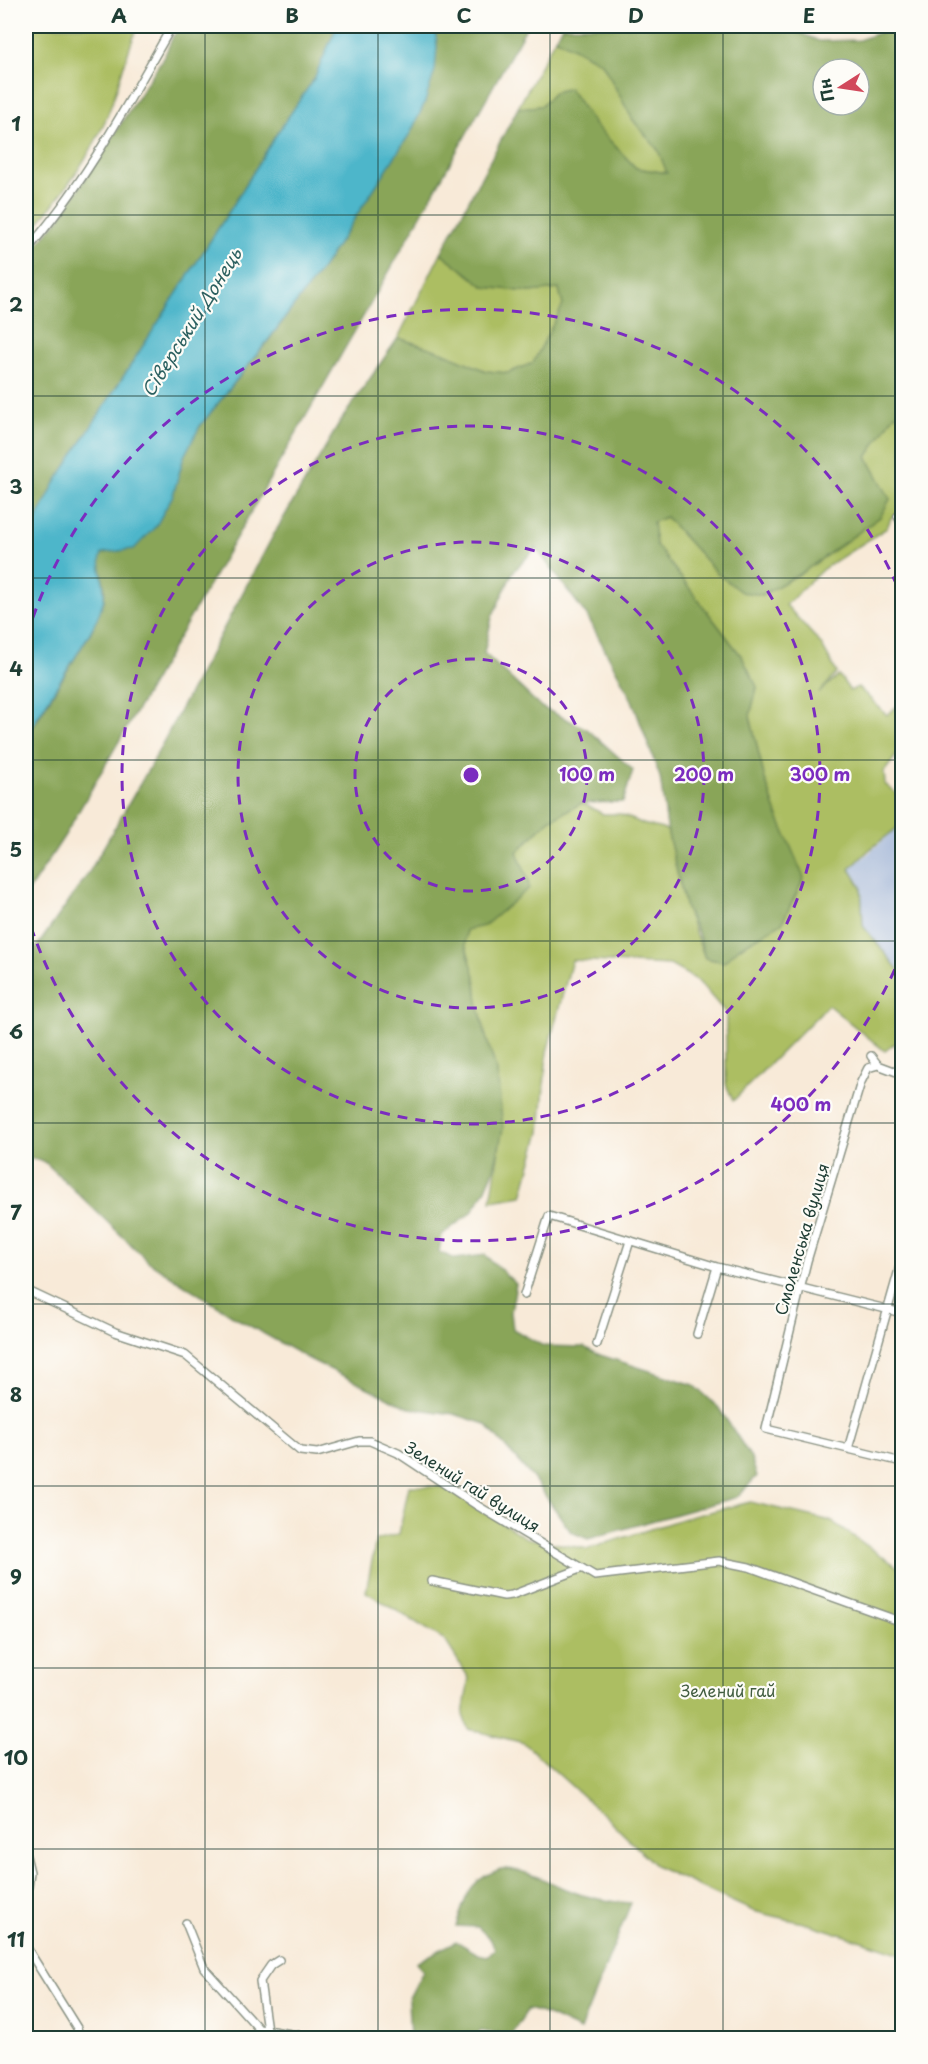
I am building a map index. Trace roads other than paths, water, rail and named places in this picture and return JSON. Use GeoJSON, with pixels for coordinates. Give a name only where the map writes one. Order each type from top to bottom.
{"type":"FeatureCollection","features":[{"type":"Feature","properties":{"kind":"street"},"geometry":{"type":"LineString","coordinates":[[26,251],[73,192],[172,26]]}},
{"type":"Feature","properties":{"kind":"street"},"geometry":{"type":"LineString","coordinates":[[898,516],[903,526]]}},
{"type":"Feature","properties":{"kind":"street"},"geometry":{"type":"LineString","coordinates":[[871,1056],[878,1065],[903,1074]]}},
{"type":"Feature","properties":{"kind":"street","name":"Смоленська вулиця"},"geometry":{"type":"LineString","coordinates":[[848,1449],[766,1429],[800,1287],[861,1082],[868,1068],[878,1065]]}},
{"type":"Feature","properties":{"kind":"street"},"geometry":{"type":"LineString","coordinates":[[524,1295],[549,1216],[717,1267],[903,1313]]}},
{"type":"Feature","properties":{"kind":"street"},"geometry":{"type":"LineString","coordinates":[[597,1344],[630,1241]]}},
{"type":"Feature","properties":{"kind":"street"},"geometry":{"type":"LineString","coordinates":[[903,1259],[848,1449],[903,1462]]}},
{"type":"Feature","properties":{"kind":"street"},"geometry":{"type":"LineString","coordinates":[[697,1334],[717,1267]]}},
{"type":"Feature","properties":{"kind":"street","name":"Зелений гай вулиця"},"geometry":{"type":"LineString","coordinates":[[26,1290],[115,1332],[185,1354],[300,1451],[317,1453],[358,1441],[370,1441],[398,1453],[478,1506],[595,1576],[719,1561],[748,1567],[903,1622]]}},
{"type":"Feature","properties":{"kind":"street"},"geometry":{"type":"LineString","coordinates":[[432,1581],[504,1596],[580,1569]]}},
{"type":"Feature","properties":{"kind":"street"},"geometry":{"type":"LineString","coordinates":[[26,1856],[30,1872],[26,1903]]}},
{"type":"Feature","properties":{"kind":"street"},"geometry":{"type":"LineString","coordinates":[[186,1923],[204,1968],[259,2030],[267,2034],[318,2038]]}},
{"type":"Feature","properties":{"kind":"street"},"geometry":{"type":"LineString","coordinates":[[26,1938],[27,1948],[77,2028],[80,2038]]}},
{"type":"Feature","properties":{"kind":"street"},"geometry":{"type":"LineString","coordinates":[[267,2034],[260,1981],[271,1965],[279,1960]]}},
{"type":"Feature","properties":{"kind":"water","name":"Сіверський Донець"},"geometry":{"type":"Polygon","coordinates":[[[337,26],[435,26],[437,47],[435,70],[425,102],[411,132],[323,267],[200,426],[184,456],[173,495],[156,526],[134,549],[103,553],[100,562],[104,596],[97,619],[26,738],[26,541],[55,483],[314,79],[337,26]]]}},
{"type":"Feature","properties":{"kind":"park label","name":"Зелений гай"},"geometry":{"type":"Point","coordinates":[728,1690]}}]}
